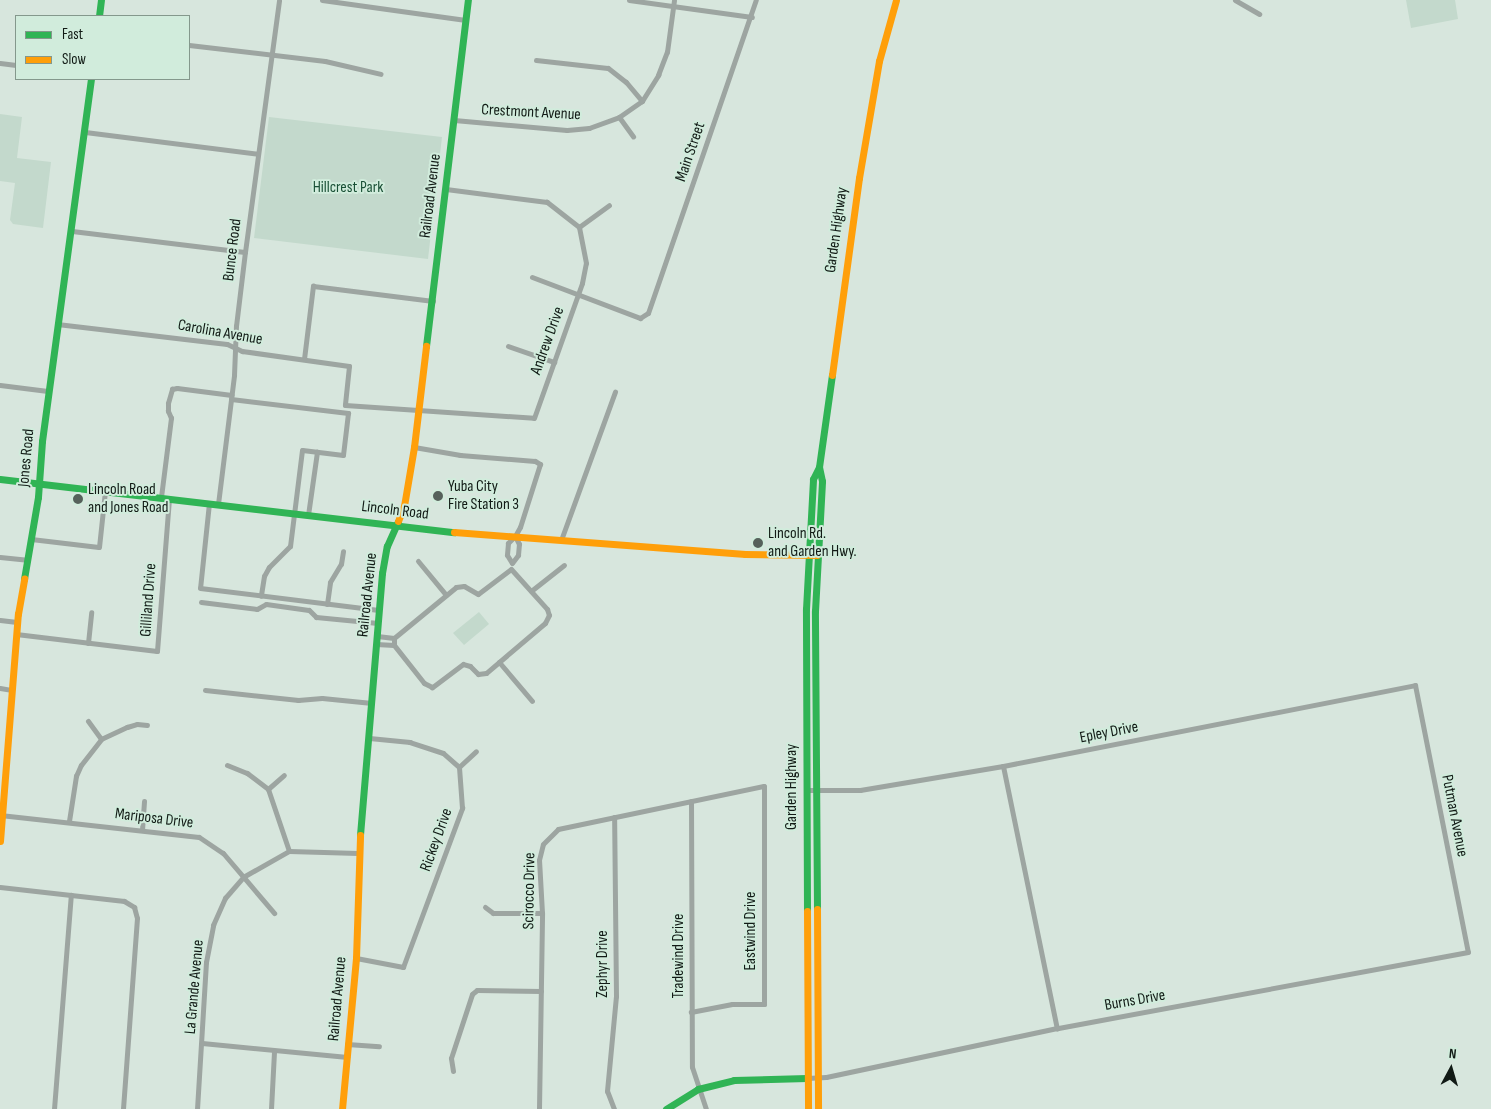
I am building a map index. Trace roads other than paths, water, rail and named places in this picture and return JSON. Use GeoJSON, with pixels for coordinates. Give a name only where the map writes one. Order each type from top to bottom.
{"type":"FeatureCollection","features":[{"type":"Feature","properties":{"kind":"main road"},"geometry":{"type":"LineString","coordinates":[[98,15],[100,0]]}},
{"type":"Feature","properties":{"kind":"main road","name":"Railroad Avenue"},"geometry":{"type":"LineString","coordinates":[[342,1109],[356,958],[358,853],[384,560],[404,506],[414,447],[468,0]]}},
{"type":"Feature","properties":{"kind":"main road","name":"Garden Highway"},"geometry":{"type":"LineString","coordinates":[[808,1109],[807,555],[813,479],[819,467],[856,195],[879,61],[896,0]]}},
{"type":"Feature","properties":{"kind":"main road","name":"Jones Road"},"geometry":{"type":"LineString","coordinates":[[0,841],[17,622],[31,539],[48,391],[72,231],[91,80]]}},
{"type":"Feature","properties":{"kind":"main road","name":"Garden Highway"},"geometry":{"type":"LineString","coordinates":[[818,1109],[817,555],[822,481],[819,467]]}},
{"type":"Feature","properties":{"kind":"main road","name":"Lincoln Road"},"geometry":{"type":"LineString","coordinates":[[0,479],[396,526],[745,554],[817,555]]}},
{"type":"Feature","properties":{"kind":"main road"},"geometry":{"type":"LineString","coordinates":[[666,1109],[698,1089],[734,1080],[808,1078]]}},
{"type":"Feature","properties":{"kind":"street","name":"Bunce Road"},"geometry":{"type":"LineString","coordinates":[[218,504],[231,397],[245,252],[279,0]]}},
{"type":"Feature","properties":{"kind":"street"},"geometry":{"type":"LineString","coordinates":[[322,0],[466,20]]}},
{"type":"Feature","properties":{"kind":"street"},"geometry":{"type":"LineString","coordinates":[[370,7],[371,0]]}},
{"type":"Feature","properties":{"kind":"street"},"geometry":{"type":"LineString","coordinates":[[629,0],[674,3],[752,17]]}},
{"type":"Feature","properties":{"kind":"street","name":"Main Street"},"geometry":{"type":"LineString","coordinates":[[578,296],[640,318],[648,313],[752,17],[756,0]]}},
{"type":"Feature","properties":{"kind":"street"},"geometry":{"type":"LineString","coordinates":[[1235,0],[1259,14]]}},
{"type":"Feature","properties":{"kind":"street","name":"Crestmont Avenue"},"geometry":{"type":"LineString","coordinates":[[454,120],[567,130],[589,128],[620,117],[642,101],[658,75],[667,52],[674,3]]}},
{"type":"Feature","properties":{"kind":"street"},"geometry":{"type":"LineString","coordinates":[[190,45],[325,60],[382,74]]}},
{"type":"Feature","properties":{"kind":"street"},"geometry":{"type":"LineString","coordinates":[[536,60],[608,68],[626,82],[642,101]]}},
{"type":"Feature","properties":{"kind":"street"},"geometry":{"type":"LineString","coordinates":[[0,63],[15,65]]}},
{"type":"Feature","properties":{"kind":"street"},"geometry":{"type":"LineString","coordinates":[[620,117],[633,136]]}},
{"type":"Feature","properties":{"kind":"street"},"geometry":{"type":"LineString","coordinates":[[85,132],[258,154]]}},
{"type":"Feature","properties":{"kind":"street"},"geometry":{"type":"LineString","coordinates":[[446,189],[547,202],[579,227],[609,205]]}},
{"type":"Feature","properties":{"kind":"street","name":"Andrew Drive"},"geometry":{"type":"LineString","coordinates":[[345,405],[534,418],[578,296],[586,263],[579,227]]}},
{"type":"Feature","properties":{"kind":"street"},"geometry":{"type":"LineString","coordinates":[[72,231],[245,252]]}},
{"type":"Feature","properties":{"kind":"street"},"geometry":{"type":"LineString","coordinates":[[532,277],[578,296]]}},
{"type":"Feature","properties":{"kind":"street"},"geometry":{"type":"LineString","coordinates":[[304,359],[313,286],[433,302]]}},
{"type":"Feature","properties":{"kind":"street","name":"Carolina Avenue"},"geometry":{"type":"LineString","coordinates":[[57,324],[227,344],[242,351],[349,366],[345,405]]}},
{"type":"Feature","properties":{"kind":"street"},"geometry":{"type":"LineString","coordinates":[[508,346],[554,362]]}},
{"type":"Feature","properties":{"kind":"street"},"geometry":{"type":"LineString","coordinates":[[0,385],[48,391]]}},
{"type":"Feature","properties":{"kind":"street"},"geometry":{"type":"LineString","coordinates":[[161,497],[171,418],[168,411],[172,389],[177,388],[348,413],[343,455],[302,450],[290,546],[269,567],[264,576],[261,596]]}},
{"type":"Feature","properties":{"kind":"street"},"geometry":{"type":"LineString","coordinates":[[561,540],[615,392]]}},
{"type":"Feature","properties":{"kind":"street"},"geometry":{"type":"LineString","coordinates":[[414,447],[460,455],[535,461],[540,464],[515,536],[508,543],[507,555],[512,563]]}},
{"type":"Feature","properties":{"kind":"street"},"geometry":{"type":"LineString","coordinates":[[308,515],[317,452]]}},
{"type":"Feature","properties":{"kind":"street"},"geometry":{"type":"LineString","coordinates":[[31,539],[99,547],[105,491]]}},
{"type":"Feature","properties":{"kind":"street","name":"Gilliland Drive"},"geometry":{"type":"LineString","coordinates":[[16,634],[158,651],[169,498]]}},
{"type":"Feature","properties":{"kind":"street"},"geometry":{"type":"LineString","coordinates":[[209,503],[200,588],[379,610]]}},
{"type":"Feature","properties":{"kind":"street"},"geometry":{"type":"LineString","coordinates":[[377,640],[394,638],[446,595],[460,586],[467,587],[478,594],[511,569],[512,563],[518,555],[519,544],[515,536]]}},
{"type":"Feature","properties":{"kind":"street"},"geometry":{"type":"LineString","coordinates":[[327,604],[330,582],[341,564],[343,552]]}},
{"type":"Feature","properties":{"kind":"street"},"geometry":{"type":"LineString","coordinates":[[0,557],[28,560]]}},
{"type":"Feature","properties":{"kind":"street"},"geometry":{"type":"LineString","coordinates":[[418,561],[446,595]]}},
{"type":"Feature","properties":{"kind":"street"},"geometry":{"type":"LineString","coordinates":[[531,591],[564,564]]}},
{"type":"Feature","properties":{"kind":"street"},"geometry":{"type":"LineString","coordinates":[[377,640],[394,645],[429,686],[436,686],[463,664],[482,674],[499,662],[548,619],[547,609],[511,569]]}},
{"type":"Feature","properties":{"kind":"street"},"geometry":{"type":"LineString","coordinates":[[202,602],[257,609],[266,604],[309,610],[316,617],[378,623]]}},
{"type":"Feature","properties":{"kind":"street"},"geometry":{"type":"LineString","coordinates":[[88,643],[91,612]]}},
{"type":"Feature","properties":{"kind":"street"},"geometry":{"type":"LineString","coordinates":[[0,620],[17,622]]}},
{"type":"Feature","properties":{"kind":"street"},"geometry":{"type":"LineString","coordinates":[[394,638],[394,645]]}},
{"type":"Feature","properties":{"kind":"street"},"geometry":{"type":"LineString","coordinates":[[499,662],[532,701]]}},
{"type":"Feature","properties":{"kind":"street","name":"Epley Drive"},"geometry":{"type":"LineString","coordinates":[[806,790],[860,790],[1003,766],[1415,685]]}},
{"type":"Feature","properties":{"kind":"street","name":"Putman Avenue"},"geometry":{"type":"LineString","coordinates":[[1415,685],[1468,952]]}},
{"type":"Feature","properties":{"kind":"street"},"geometry":{"type":"LineString","coordinates":[[0,688],[11,690]]}},
{"type":"Feature","properties":{"kind":"street"},"geometry":{"type":"LineString","coordinates":[[205,690],[298,700],[322,698],[372,703]]}},
{"type":"Feature","properties":{"kind":"street"},"geometry":{"type":"LineString","coordinates":[[88,721],[101,738]]}},
{"type":"Feature","properties":{"kind":"street"},"geometry":{"type":"LineString","coordinates":[[69,821],[76,776],[81,765],[101,738],[132,726],[147,725]]}},
{"type":"Feature","properties":{"kind":"street"},"geometry":{"type":"LineString","coordinates":[[369,738],[410,742],[443,753],[459,767],[476,751]]}},
{"type":"Feature","properties":{"kind":"street"},"geometry":{"type":"LineString","coordinates":[[227,765],[247,773],[268,789],[289,851],[358,853]]}},
{"type":"Feature","properties":{"kind":"street"},"geometry":{"type":"LineString","coordinates":[[1003,766],[1057,1028]]}},
{"type":"Feature","properties":{"kind":"street","name":"Rickey Drive"},"geometry":{"type":"LineString","coordinates":[[356,958],[403,966],[462,808],[459,767]]}},
{"type":"Feature","properties":{"kind":"street"},"geometry":{"type":"LineString","coordinates":[[268,789],[284,775]]}},
{"type":"Feature","properties":{"kind":"street","name":"Scirocco Drive"},"geometry":{"type":"LineString","coordinates":[[539,1109],[542,913],[539,860],[543,844],[558,829],[764,786]]}},
{"type":"Feature","properties":{"kind":"street","name":"Eastwind Drive"},"geometry":{"type":"LineString","coordinates":[[692,1012],[732,1004],[764,1004],[764,786]]}},
{"type":"Feature","properties":{"kind":"street"},"geometry":{"type":"LineString","coordinates":[[142,830],[144,801]]}},
{"type":"Feature","properties":{"kind":"street","name":"Tradewind Drive"},"geometry":{"type":"LineString","coordinates":[[691,801],[692,1067],[706,1109]]}},
{"type":"Feature","properties":{"kind":"street","name":"Mariposa Drive"},"geometry":{"type":"LineString","coordinates":[[1,815],[69,821],[199,838],[223,853],[274,913]]}},
{"type":"Feature","properties":{"kind":"street","name":"Zephyr Drive"},"geometry":{"type":"LineString","coordinates":[[614,817],[616,996],[607,1091],[614,1109]]}},
{"type":"Feature","properties":{"kind":"street","name":"La Grande Avenue"},"geometry":{"type":"LineString","coordinates":[[197,1109],[206,962],[213,925],[226,898],[244,877],[289,851]]}},
{"type":"Feature","properties":{"kind":"street"},"geometry":{"type":"LineString","coordinates":[[0,887],[124,901],[134,907],[137,918],[123,1109]]}},
{"type":"Feature","properties":{"kind":"street"},"geometry":{"type":"LineString","coordinates":[[54,1109],[71,895]]}},
{"type":"Feature","properties":{"kind":"street"},"geometry":{"type":"LineString","coordinates":[[485,907],[494,913],[542,913]]}},
{"type":"Feature","properties":{"kind":"street","name":"Burns Drive"},"geometry":{"type":"LineString","coordinates":[[808,1078],[818,1078],[1057,1028],[1468,952]]}},
{"type":"Feature","properties":{"kind":"street"},"geometry":{"type":"LineString","coordinates":[[453,1071],[451,1058],[472,994],[477,990],[541,991]]}},
{"type":"Feature","properties":{"kind":"street"},"geometry":{"type":"LineString","coordinates":[[202,1043],[347,1057]]}},
{"type":"Feature","properties":{"kind":"street"},"geometry":{"type":"LineString","coordinates":[[347,1044],[379,1046]]}},
{"type":"Feature","properties":{"kind":"street"},"geometry":{"type":"LineString","coordinates":[[271,1109],[274,1050]]}},
{"type":"Feature","properties":{"kind":"place","name":"Yuba City Fire Station 3"},"geometry":{"type":"Point","coordinates":[438,496]}},
{"type":"Feature","properties":{"kind":"place","name":"Lincoln Road and Jones Road"},"geometry":{"type":"Point","coordinates":[78,499]}},
{"type":"Feature","properties":{"kind":"place","name":"Lincoln Rd. and Garden Hwy."},"geometry":{"type":"Point","coordinates":[758,543]}},
{"type":"Feature","properties":{"kind":"park label","name":"Hillcrest Park"},"geometry":{"type":"Point","coordinates":[348,188]}}]}
